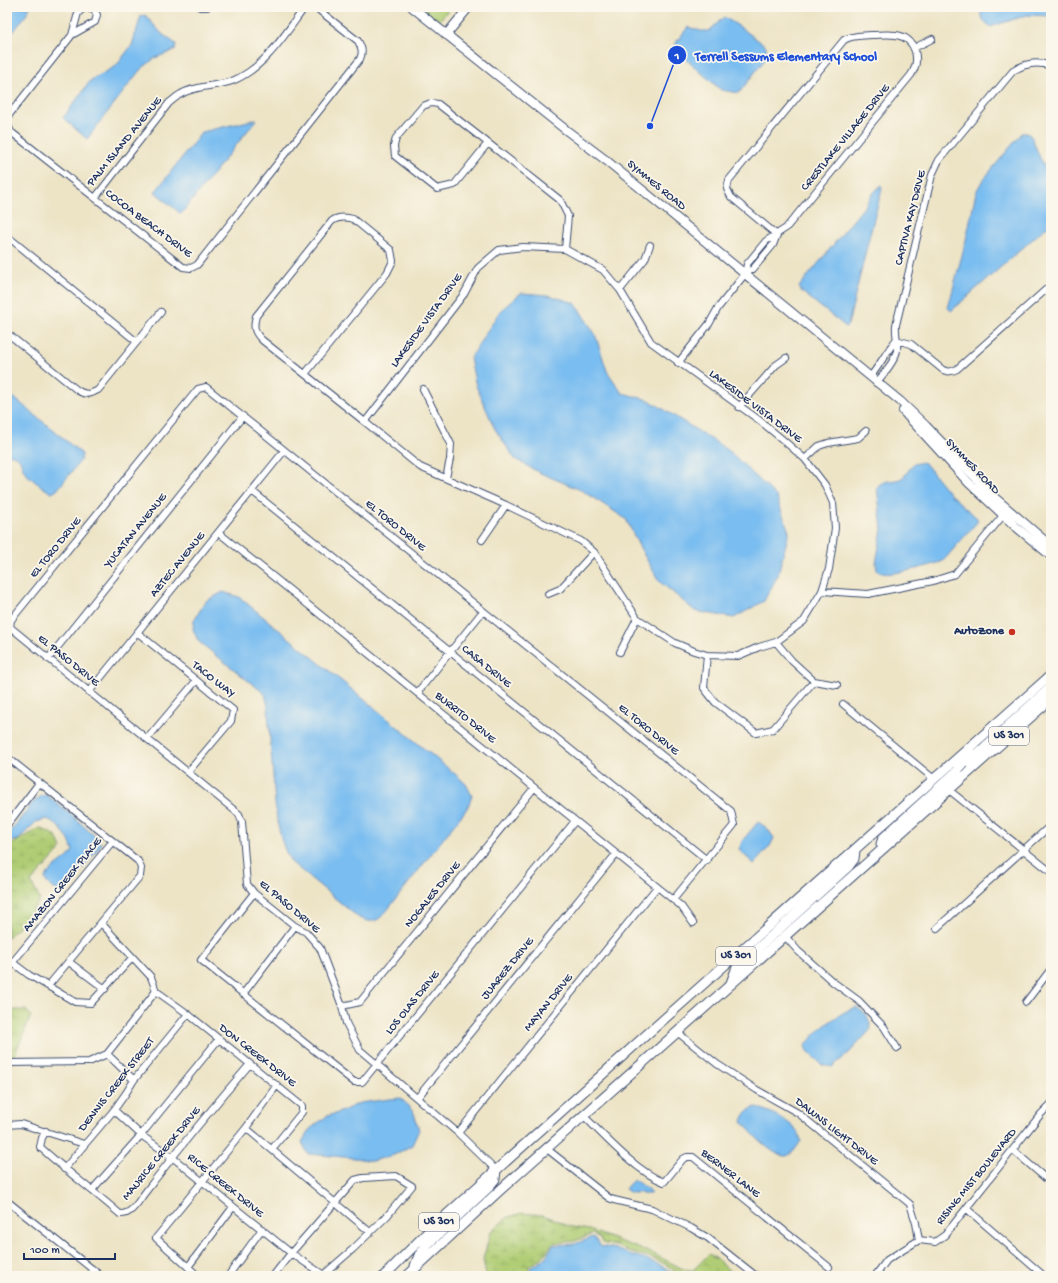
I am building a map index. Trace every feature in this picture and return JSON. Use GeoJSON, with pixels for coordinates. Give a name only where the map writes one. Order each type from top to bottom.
{"type":"FeatureCollection","features":[{"type":"Feature","properties":{"kind":"main road","name":"US 301"},"geometry":{"type":"LineString","coordinates":[[384,1276],[432,1228],[496,1170],[1051,675]]}},
{"type":"Feature","properties":{"kind":"main road"},"geometry":{"type":"LineString","coordinates":[[968,772],[979,752],[1051,687]]}},
{"type":"Feature","properties":{"kind":"main road","name":"US 301"},"geometry":{"type":"LineString","coordinates":[[407,1276],[467,1220],[730,984],[1051,699]]}},
{"type":"Feature","properties":{"kind":"main road"},"geometry":{"type":"LineString","coordinates":[[884,848],[881,844],[883,838],[958,770],[976,742]]}},
{"type":"Feature","properties":{"kind":"main road"},"geometry":{"type":"LineString","coordinates":[[730,984],[737,967],[848,867],[854,859],[855,850]]}},
{"type":"Feature","properties":{"kind":"main road"},"geometry":{"type":"LineString","coordinates":[[414,1269],[419,1255],[428,1244],[488,1188],[495,1179],[496,1170]]}},
{"type":"Feature","properties":{"kind":"street"},"geometry":{"type":"LineString","coordinates":[[200,7],[207,7]]}},
{"type":"Feature","properties":{"kind":"street","name":"PALM ISLAND AVENUE"},"geometry":{"type":"LineString","coordinates":[[95,198],[169,103],[181,94],[192,89],[224,83],[248,72],[270,53],[305,7]]}},
{"type":"Feature","properties":{"kind":"street","name":"COCOA BEACH DRIVE"},"geometry":{"type":"LineString","coordinates":[[72,35],[78,13],[84,8],[92,8],[97,15],[95,22],[72,35],[9,115],[7,121],[11,132],[183,267],[191,268],[197,265],[355,65],[362,53],[362,46],[358,41],[315,7]]}},
{"type":"Feature","properties":{"kind":"street","name":"SYMMES ROAD"},"geometry":{"type":"LineString","coordinates":[[412,7],[606,161],[876,383],[958,472],[1006,513],[1051,556]]}},
{"type":"Feature","properties":{"kind":"street"},"geometry":{"type":"LineString","coordinates":[[446,35],[469,7]]}},
{"type":"Feature","properties":{"kind":"street"},"geometry":{"type":"LineString","coordinates":[[777,235],[731,197],[727,189],[729,180],[844,40],[852,36],[895,34],[906,39],[914,48],[932,39]]}},
{"type":"Feature","properties":{"kind":"street","name":"CRESTLAKE VILLAGE DRIVE"},"geometry":{"type":"LineString","coordinates":[[678,363],[709,324],[718,308],[745,274],[747,264],[766,241],[786,228],[911,75],[915,69],[917,57],[914,48]]}},
{"type":"Feature","properties":{"kind":"street","name":"CAPTIVA KAY DRIVE"},"geometry":{"type":"LineString","coordinates":[[896,340],[896,325],[932,175],[939,160],[1007,76],[1020,66],[1034,63],[1051,66]]}},
{"type":"Feature","properties":{"kind":"street"},"geometry":{"type":"LineString","coordinates":[[488,143],[454,185],[437,190],[395,156],[394,146],[396,138],[423,106],[431,103],[438,104],[488,143],[560,200],[568,216],[565,248]]}},
{"type":"Feature","properties":{"kind":"street","name":"LAKESIDE VISTA DRIVE"},"geometry":{"type":"LineString","coordinates":[[305,374],[387,273],[393,261],[391,250],[353,220],[347,217],[341,217],[332,222],[256,316],[254,329],[262,340],[420,467],[506,504],[581,541],[594,552],[637,618],[675,643],[694,651],[707,655],[738,656],[776,642],[804,621],[822,591],[836,528],[833,503],[825,485],[805,459],[758,420],[651,342],[620,290],[603,270],[565,248],[524,247],[499,250],[478,268],[464,294],[365,422]]}},
{"type":"Feature","properties":{"kind":"street"},"geometry":{"type":"LineString","coordinates":[[7,236],[137,342]]}},
{"type":"Feature","properties":{"kind":"street"},"geometry":{"type":"LineString","coordinates":[[620,290],[645,259],[650,245]]}},
{"type":"Feature","properties":{"kind":"street"},"geometry":{"type":"LineString","coordinates":[[876,383],[879,366],[896,340],[911,344],[943,370],[948,372],[953,371],[1051,285]]}},
{"type":"Feature","properties":{"kind":"street"},"geometry":{"type":"LineString","coordinates":[[7,333],[77,390],[85,394],[91,394],[98,390],[161,312]]}},
{"type":"Feature","properties":{"kind":"street"},"geometry":{"type":"LineString","coordinates":[[739,407],[776,364],[786,358]]}},
{"type":"Feature","properties":{"kind":"street","name":"EL TORO DRIVE"},"geometry":{"type":"LineString","coordinates":[[9,628],[11,620],[198,388],[206,387],[731,811],[734,825],[674,900]]}},
{"type":"Feature","properties":{"kind":"street"},"geometry":{"type":"LineString","coordinates":[[423,389],[451,444],[446,478]]}},
{"type":"Feature","properties":{"kind":"street","name":"YUCATAN AVENUE"},"geometry":{"type":"LineString","coordinates":[[48,659],[243,416]]}},
{"type":"Feature","properties":{"kind":"street"},"geometry":{"type":"LineString","coordinates":[[805,459],[819,446],[858,438],[866,431]]}},
{"type":"Feature","properties":{"kind":"street","name":"AZTEC AVENUE"},"geometry":{"type":"LineString","coordinates":[[89,692],[284,451]]}},
{"type":"Feature","properties":{"kind":"street","name":"CASA DRIVE"},"geometry":{"type":"LineString","coordinates":[[252,491],[707,860]]}},
{"type":"Feature","properties":{"kind":"street"},"geometry":{"type":"LineString","coordinates":[[482,540],[506,504]]}},
{"type":"Feature","properties":{"kind":"street"},"geometry":{"type":"LineString","coordinates":[[822,591],[868,594],[933,581],[955,574],[1006,513]]}},
{"type":"Feature","properties":{"kind":"street","name":"SYMMES ROAD"},"geometry":{"type":"LineString","coordinates":[[1006,513],[1051,546]]}},
{"type":"Feature","properties":{"kind":"street","name":"BURRITO DRIVE"},"geometry":{"type":"LineString","coordinates":[[219,532],[674,900],[681,906],[693,923]]}},
{"type":"Feature","properties":{"kind":"street"},"geometry":{"type":"LineString","coordinates":[[548,594],[560,589],[594,552]]}},
{"type":"Feature","properties":{"kind":"street"},"geometry":{"type":"LineString","coordinates":[[417,693],[483,611]]}},
{"type":"Feature","properties":{"kind":"street"},"geometry":{"type":"LineString","coordinates":[[620,652],[637,618]]}},
{"type":"Feature","properties":{"kind":"street","name":"EL PASO DRIVE"},"geometry":{"type":"LineString","coordinates":[[9,628],[239,814],[242,822],[247,884],[254,893],[295,926],[306,932],[320,948],[342,1006],[346,1023],[360,1050],[458,1132],[496,1170]]}},
{"type":"Feature","properties":{"kind":"street","name":"TACO WAY"},"geometry":{"type":"LineString","coordinates":[[138,633],[233,710],[231,721],[188,772]]}},
{"type":"Feature","properties":{"kind":"street"},"geometry":{"type":"LineString","coordinates":[[776,642],[814,681],[837,685]]}},
{"type":"Feature","properties":{"kind":"street"},"geometry":{"type":"LineString","coordinates":[[707,655],[704,688],[715,702],[756,733],[773,729],[814,681]]}},
{"type":"Feature","properties":{"kind":"street"},"geometry":{"type":"LineString","coordinates":[[147,739],[196,681]]}},
{"type":"Feature","properties":{"kind":"street"},"geometry":{"type":"LineString","coordinates":[[843,704],[934,779]]}},
{"type":"Feature","properties":{"kind":"street","name":"AMAZON CREEK PLACE"},"geometry":{"type":"LineString","coordinates":[[7,969],[13,964],[112,842],[39,782],[8,760]]}},
{"type":"Feature","properties":{"kind":"street"},"geometry":{"type":"LineString","coordinates":[[7,825],[39,782]]}},
{"type":"Feature","properties":{"kind":"street","name":"NOGALES DRIVE"},"geometry":{"type":"LineString","coordinates":[[342,1006],[360,1002],[534,788]]}},
{"type":"Feature","properties":{"kind":"street"},"geometry":{"type":"LineString","coordinates":[[949,790],[1051,872]]}},
{"type":"Feature","properties":{"kind":"street","name":"LOS OLAS DRIVE"},"geometry":{"type":"LineString","coordinates":[[243,994],[354,1082],[362,1082],[575,821]]}},
{"type":"Feature","properties":{"kind":"street"},"geometry":{"type":"LineString","coordinates":[[937,928],[1051,825]]}},
{"type":"Feature","properties":{"kind":"street"},"geometry":{"type":"LineString","coordinates":[[48,986],[102,924],[140,876],[141,868],[138,861],[112,842]]}},
{"type":"Feature","properties":{"kind":"street","name":"JUAREZ DRIVE"},"geometry":{"type":"LineString","coordinates":[[418,1097],[616,854]]}},
{"type":"Feature","properties":{"kind":"street","name":"MAYAN DRIVE"},"geometry":{"type":"LineString","coordinates":[[458,1132],[657,887]]}},
{"type":"Feature","properties":{"kind":"street"},"geometry":{"type":"LineString","coordinates":[[254,893],[201,960],[243,994],[295,926]]}},
{"type":"Feature","properties":{"kind":"street"},"geometry":{"type":"LineString","coordinates":[[8,1063],[89,1062],[107,1054],[156,991],[151,977],[102,924]]}},
{"type":"Feature","properties":{"kind":"street"},"geometry":{"type":"LineString","coordinates":[[785,936],[798,951],[833,982],[859,1001],[884,1026],[896,1048]]}},
{"type":"Feature","properties":{"kind":"street"},"geometry":{"type":"LineString","coordinates":[[13,964],[28,975],[75,1002],[91,1003],[132,958]]}},
{"type":"Feature","properties":{"kind":"street"},"geometry":{"type":"LineString","coordinates":[[69,962],[105,989]]}},
{"type":"Feature","properties":{"kind":"street"},"geometry":{"type":"LineString","coordinates":[[1026,1002],[1051,969]]}},
{"type":"Feature","properties":{"kind":"street","name":"DON CREEK DRIVE"},"geometry":{"type":"LineString","coordinates":[[156,991],[188,1014],[218,1040],[302,1106],[302,1112],[272,1149]]}},
{"type":"Feature","properties":{"kind":"street","name":"DENNIS CREEK STREET"},"geometry":{"type":"LineString","coordinates":[[64,1168],[114,1110],[134,1080],[188,1014]]}},
{"type":"Feature","properties":{"kind":"street","name":"DAWNS LIGHT DRIVE"},"geometry":{"type":"LineString","coordinates":[[677,1032],[717,1064],[757,1090],[798,1113],[910,1204],[916,1223],[919,1240]]}},
{"type":"Feature","properties":{"kind":"street"},"geometry":{"type":"LineString","coordinates":[[92,1190],[141,1135],[218,1040]]}},
{"type":"Feature","properties":{"kind":"street"},"geometry":{"type":"LineString","coordinates":[[107,1054],[134,1080]]}},
{"type":"Feature","properties":{"kind":"street","name":"MAURICE CREEK DRIVE"},"geometry":{"type":"LineString","coordinates":[[46,1131],[42,1138],[40,1147],[120,1214],[125,1215],[129,1213],[172,1157],[250,1064]]}},
{"type":"Feature","properties":{"kind":"street"},"geometry":{"type":"LineString","coordinates":[[198,1276],[156,1238],[246,1128],[277,1085]]}},
{"type":"Feature","properties":{"kind":"street","name":"RISING MIST BOULEVARD"},"geometry":{"type":"LineString","coordinates":[[919,1240],[934,1242],[946,1235],[1051,1104]]}},
{"type":"Feature","properties":{"kind":"street","name":"RICE CREEK DRIVE"},"geometry":{"type":"LineString","coordinates":[[114,1110],[141,1135],[203,1181],[291,1253],[323,1275]]}},
{"type":"Feature","properties":{"kind":"street","name":"BERNER LANE"},"geometry":{"type":"LineString","coordinates":[[584,1116],[618,1150],[654,1178],[664,1182],[683,1159],[693,1157],[829,1267]]}},
{"type":"Feature","properties":{"kind":"street"},"geometry":{"type":"LineString","coordinates":[[7,1124],[22,1124],[84,1144]]}},
{"type":"Feature","properties":{"kind":"street"},"geometry":{"type":"LineString","coordinates":[[246,1128],[370,1232]]}},
{"type":"Feature","properties":{"kind":"street"},"geometry":{"type":"LineString","coordinates":[[547,1149],[609,1198],[652,1209],[691,1228],[708,1238],[756,1276]]}},
{"type":"Feature","properties":{"kind":"street"},"geometry":{"type":"LineString","coordinates":[[1013,1150],[1051,1183]]}},
{"type":"Feature","properties":{"kind":"street"},"geometry":{"type":"LineString","coordinates":[[273,1276],[291,1253],[355,1180],[363,1178],[396,1176],[412,1186],[386,1216],[353,1249],[323,1275]]}},
{"type":"Feature","properties":{"kind":"street"},"geometry":{"type":"LineString","coordinates":[[7,1201],[101,1276]]}},
{"type":"Feature","properties":{"kind":"street"},"geometry":{"type":"LineString","coordinates":[[188,1267],[233,1207]]}},
{"type":"Feature","properties":{"kind":"street"},"geometry":{"type":"LineString","coordinates":[[967,1209],[1044,1276]]}},
{"type":"Feature","properties":{"kind":"street"},"geometry":{"type":"LineString","coordinates":[[228,1276],[262,1229]]}},
{"type":"Feature","properties":{"kind":"street"},"geometry":{"type":"LineString","coordinates":[[875,1276],[887,1260],[919,1240]]}},
{"type":"Feature","properties":{"kind":"green space"},"geometry":{"type":"Polygon","coordinates":[[[417,7],[451,7],[437,23],[417,7]]]}},
{"type":"Feature","properties":{"kind":"green space"},"geometry":{"type":"Polygon","coordinates":[[[40,828],[55,835],[62,848],[31,882],[40,900],[27,919],[7,938],[7,847],[40,828]]]}},
{"type":"Feature","properties":{"kind":"green space"},"geometry":{"type":"Polygon","coordinates":[[[7,1010],[26,1010],[31,1016],[7,1073],[7,1010]]]}},
{"type":"Feature","properties":{"kind":"green space"},"geometry":{"type":"Polygon","coordinates":[[[523,1213],[543,1215],[568,1226],[589,1230],[654,1254],[683,1269],[693,1270],[709,1254],[718,1260],[735,1276],[680,1276],[665,1264],[647,1256],[602,1243],[600,1238],[593,1234],[575,1241],[553,1243],[542,1258],[529,1266],[527,1276],[486,1276],[483,1259],[491,1231],[508,1217],[523,1213]]]}},
{"type":"Feature","properties":{"kind":"water"},"geometry":{"type":"Polygon","coordinates":[[[7,7],[30,7],[26,15],[7,40],[7,7]]]}},
{"type":"Feature","properties":{"kind":"water"},"geometry":{"type":"Polygon","coordinates":[[[978,7],[1051,7],[1051,16],[1027,15],[990,27],[984,22],[978,7]]]}},
{"type":"Feature","properties":{"kind":"water"},"geometry":{"type":"Polygon","coordinates":[[[145,15],[162,34],[176,44],[175,50],[155,58],[140,70],[87,139],[63,118],[91,80],[116,66],[132,45],[141,16],[145,15]]]}},
{"type":"Feature","properties":{"kind":"water"},"geometry":{"type":"Polygon","coordinates":[[[724,17],[766,46],[766,58],[739,93],[721,90],[674,49],[677,41],[688,27],[701,31],[709,31],[724,17]]]}},
{"type":"Feature","properties":{"kind":"water"},"geometry":{"type":"Polygon","coordinates":[[[257,119],[181,214],[155,192],[202,132],[257,119]]]}},
{"type":"Feature","properties":{"kind":"water"},"geometry":{"type":"Polygon","coordinates":[[[1022,133],[1027,133],[1031,136],[1041,160],[1051,176],[1051,223],[951,311],[948,308],[966,240],[976,192],[982,181],[1022,133]]]}},
{"type":"Feature","properties":{"kind":"water"},"geometry":{"type":"Polygon","coordinates":[[[881,186],[882,189],[848,325],[846,327],[802,292],[799,287],[881,186]]]}},
{"type":"Feature","properties":{"kind":"water"},"geometry":{"type":"Polygon","coordinates":[[[521,293],[548,295],[575,303],[595,334],[607,371],[622,393],[649,400],[728,450],[776,496],[789,532],[778,575],[764,601],[734,618],[695,611],[659,581],[639,546],[626,519],[583,491],[538,472],[515,459],[495,429],[476,386],[470,358],[500,311],[521,293]]]}},
{"type":"Feature","properties":{"kind":"water"},"geometry":{"type":"Polygon","coordinates":[[[7,392],[82,454],[81,460],[57,490],[52,493],[27,475],[20,460],[16,456],[7,454],[7,392]]]}},
{"type":"Feature","properties":{"kind":"water"},"geometry":{"type":"Polygon","coordinates":[[[924,462],[951,495],[977,518],[978,521],[943,561],[904,572],[888,574],[882,573],[877,570],[876,563],[882,529],[877,487],[885,482],[902,478],[913,464],[924,462]]]}},
{"type":"Feature","properties":{"kind":"water"},"geometry":{"type":"Polygon","coordinates":[[[223,592],[239,597],[455,774],[466,784],[472,796],[468,807],[389,908],[376,920],[369,921],[359,918],[291,862],[286,852],[277,820],[268,706],[265,694],[198,641],[193,629],[194,620],[206,601],[223,592]]]}},
{"type":"Feature","properties":{"kind":"water"},"geometry":{"type":"Polygon","coordinates":[[[43,795],[48,796],[77,820],[100,841],[101,845],[67,888],[62,892],[51,887],[45,878],[51,870],[67,858],[73,851],[69,841],[56,824],[47,819],[36,822],[18,840],[14,841],[9,839],[10,832],[34,801],[43,795]]]}},
{"type":"Feature","properties":{"kind":"water"},"geometry":{"type":"Polygon","coordinates":[[[758,822],[767,828],[774,838],[770,846],[754,864],[739,850],[742,841],[758,822]]]}},
{"type":"Feature","properties":{"kind":"water"},"geometry":{"type":"Polygon","coordinates":[[[856,1007],[867,1016],[871,1029],[850,1052],[832,1067],[822,1065],[805,1046],[815,1034],[828,1023],[856,1007]]]}},
{"type":"Feature","properties":{"kind":"water"},"geometry":{"type":"Polygon","coordinates":[[[401,1098],[414,1113],[419,1130],[412,1145],[394,1155],[372,1161],[308,1154],[302,1142],[310,1129],[327,1116],[338,1113],[360,1103],[401,1098]]]}},
{"type":"Feature","properties":{"kind":"water"},"geometry":{"type":"Polygon","coordinates":[[[757,1107],[784,1120],[799,1133],[801,1141],[791,1154],[786,1156],[781,1155],[768,1148],[742,1121],[747,1112],[757,1107]]]}},
{"type":"Feature","properties":{"kind":"water"},"geometry":{"type":"Polygon","coordinates":[[[634,1180],[649,1190],[651,1194],[642,1194],[639,1192],[632,1193],[625,1189],[634,1180]]]}},
{"type":"Feature","properties":{"kind":"water"},"geometry":{"type":"Polygon","coordinates":[[[593,1237],[598,1241],[600,1246],[646,1259],[664,1267],[676,1276],[530,1276],[531,1267],[544,1260],[553,1245],[575,1244],[593,1237]]]}},
{"type":"Feature","properties":{"kind":"place","name":"Terrell Sessums Elementary School"},"geometry":{"type":"Point","coordinates":[650,126]}},
{"type":"Feature","properties":{"kind":"place","name":"AutoZone"},"geometry":{"type":"Point","coordinates":[1012,632]}}]}
